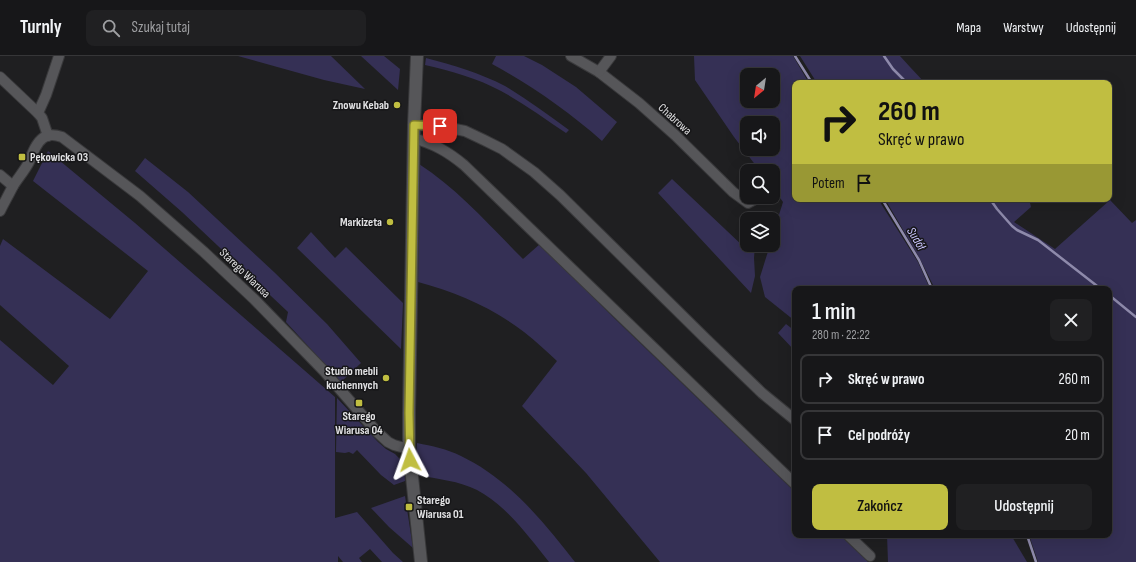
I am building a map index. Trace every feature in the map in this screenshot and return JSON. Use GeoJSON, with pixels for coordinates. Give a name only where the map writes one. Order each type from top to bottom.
{"type":"FeatureCollection","features":[{"type":"Feature","properties":{"kind":"street"},"geometry":{"type":"LineString","coordinates":[[38,113],[46,95],[59,56]]}},
{"type":"Feature","properties":{"kind":"street"},"geometry":{"type":"LineString","coordinates":[[417,56],[414,125],[409,448],[421,562]]}},
{"type":"Feature","properties":{"kind":"street","name":"Chabrowa"},"geometry":{"type":"LineString","coordinates":[[571,56],[599,72],[639,103],[740,197]]}},
{"type":"Feature","properties":{"kind":"street"},"geometry":{"type":"LineString","coordinates":[[599,72],[611,56]]}},
{"type":"Feature","properties":{"kind":"street"},"geometry":{"type":"LineString","coordinates":[[0,78],[38,113],[42,118],[48,136],[43,138],[31,156],[29,162],[13,186],[0,211]]}},
{"type":"Feature","properties":{"kind":"street"},"geometry":{"type":"LineString","coordinates":[[414,125],[440,126],[465,131],[502,149],[534,172],[560,195],[757,388],[792,417]]}},
{"type":"Feature","properties":{"kind":"street","name":"Starego Wiarusa"},"geometry":{"type":"LineString","coordinates":[[48,136],[56,135],[62,137],[140,196],[204,252],[254,299],[324,371],[388,442],[401,447],[409,448]]}},
{"type":"Feature","properties":{"kind":"street"},"geometry":{"type":"LineString","coordinates":[[414,138],[438,146],[464,165],[792,481]]}},
{"type":"Feature","properties":{"kind":"street"},"geometry":{"type":"LineString","coordinates":[[0,175],[13,186]]}},
{"type":"Feature","properties":{"kind":"street"},"geometry":{"type":"LineString","coordinates":[[851,538],[870,556]]}},
{"type":"Feature","properties":{"kind":"shaded area"},"geometry":{"type":"Polygon","coordinates":[[[238,56],[331,56],[365,89],[324,80],[238,56]]]}},
{"type":"Feature","properties":{"kind":"shaded area"},"geometry":{"type":"Polygon","coordinates":[[[361,56],[384,56],[400,69],[398,90],[361,56]]]}},
{"type":"Feature","properties":{"kind":"shaded area"},"geometry":{"type":"Polygon","coordinates":[[[496,56],[524,56],[542,65],[576,87],[617,122],[602,141],[576,119],[549,100],[492,64],[496,56]]]}},
{"type":"Feature","properties":{"kind":"shaded area"},"geometry":{"type":"Polygon","coordinates":[[[694,56],[793,56],[807,80],[792,80],[792,202],[880,202],[918,262],[929,286],[792,286],[792,319],[765,297],[760,277],[768,252],[780,252],[780,212],[783,202],[780,198],[780,164],[755,164],[749,156],[780,156],[780,116],[740,116],[740,145],[695,80],[694,56]]]}},
{"type":"Feature","properties":{"kind":"shaded area"},"geometry":{"type":"Polygon","coordinates":[[[800,56],[900,56],[922,80],[815,80],[800,56]]]}},
{"type":"Feature","properties":{"kind":"shaded area"},"geometry":{"type":"Polygon","coordinates":[[[426,58],[486,77],[505,86],[569,130],[566,133],[492,86],[464,75],[425,65],[426,58]]]}},
{"type":"Feature","properties":{"kind":"shaded area"},"geometry":{"type":"Polygon","coordinates":[[[48,151],[135,223],[335,397],[335,518],[357,512],[393,553],[403,562],[382,562],[370,549],[359,558],[362,562],[343,562],[338,556],[338,562],[0,562],[0,340],[53,385],[69,366],[0,305],[0,246],[3,239],[110,319],[148,271],[33,181],[48,151]]]}},
{"type":"Feature","properties":{"kind":"shaded area"},"geometry":{"type":"Polygon","coordinates":[[[145,158],[188,192],[274,272],[327,324],[361,363],[341,382],[286,322],[288,312],[182,212],[135,171],[145,158]]]}},
{"type":"Feature","properties":{"kind":"shaded area"},"geometry":{"type":"Polygon","coordinates":[[[419,164],[434,174],[461,197],[523,259],[540,244],[612,316],[792,489],[792,538],[843,538],[868,562],[660,562],[586,473],[522,406],[557,361],[528,335],[500,315],[460,296],[418,282],[419,164]]]}},
{"type":"Feature","properties":{"kind":"shaded area"},"geometry":{"type":"Polygon","coordinates":[[[672,179],[740,243],[740,252],[754,252],[755,276],[751,293],[658,193],[672,179]]]}},
{"type":"Feature","properties":{"kind":"shaded area"},"geometry":{"type":"Polygon","coordinates":[[[887,202],[1030,202],[1031,207],[1014,222],[1055,249],[1108,202],[1112,202],[1132,223],[1136,220],[1136,562],[1038,562],[1030,538],[1112,538],[1112,286],[934,286],[920,259],[887,202]]]}},
{"type":"Feature","properties":{"kind":"shaded area"},"geometry":{"type":"Polygon","coordinates":[[[311,232],[335,258],[346,247],[403,303],[401,349],[297,248],[311,232]]]}},
{"type":"Feature","properties":{"kind":"shaded area"},"geometry":{"type":"Polygon","coordinates":[[[786,324],[792,329],[792,348],[778,333],[786,324]]]}},
{"type":"Feature","properties":{"kind":"shaded area"},"geometry":{"type":"Polygon","coordinates":[[[337,398],[378,442],[395,454],[404,463],[405,481],[394,485],[381,475],[357,450],[353,454],[349,452],[336,452],[337,398]]]}},
{"type":"Feature","properties":{"kind":"shaded area"},"geometry":{"type":"Polygon","coordinates":[[[417,443],[439,448],[461,456],[495,476],[538,517],[575,562],[549,562],[516,522],[488,496],[456,482],[417,475],[417,443]]]}},
{"type":"Feature","properties":{"kind":"shaded area"},"geometry":{"type":"Polygon","coordinates":[[[405,496],[413,548],[389,527],[371,508],[405,496]]]}},
{"type":"Feature","properties":{"kind":"shaded area"},"geometry":{"type":"Polygon","coordinates":[[[887,538],[1013,538],[1027,562],[888,562],[887,538]]]}},
{"type":"Feature","properties":{"kind":"waterway","name":"Sudół"},"geometry":{"type":"LineString","coordinates":[[795,56],[810,80]]}},
{"type":"Feature","properties":{"kind":"waterway"},"geometry":{"type":"LineString","coordinates":[[884,56],[893,69],[904,80]]}},
{"type":"Feature","properties":{"kind":"waterway","name":"Sudół"},"geometry":{"type":"LineString","coordinates":[[884,202],[919,260],[931,286]]}},
{"type":"Feature","properties":{"kind":"waterway"},"geometry":{"type":"LineString","coordinates":[[992,202],[1017,230],[1038,240],[1097,286]]}},
{"type":"Feature","properties":{"kind":"waterway"},"geometry":{"type":"LineString","coordinates":[[1112,297],[1136,317]]}},
{"type":"Feature","properties":{"kind":"waterway","name":"Sudół"},"geometry":{"type":"LineString","coordinates":[[1028,538],[1036,562]]}},
{"type":"Feature","properties":{"kind":"place","name":"Znowu Kebab"},"geometry":{"type":"Point","coordinates":[397,105]}},
{"type":"Feature","properties":{"kind":"place","name":"Pękowicka 03"},"geometry":{"type":"Point","coordinates":[22,157]}},
{"type":"Feature","properties":{"kind":"place","name":"Markizeta"},"geometry":{"type":"Point","coordinates":[390,222]}},
{"type":"Feature","properties":{"kind":"place","name":"Studio mebli kuchennych"},"geometry":{"type":"Point","coordinates":[386,378]}},
{"type":"Feature","properties":{"kind":"place","name":"Starego Wiarusa 04"},"geometry":{"type":"Point","coordinates":[359,403]}},
{"type":"Feature","properties":{"kind":"place","name":"Starego Wiarusa 01"},"geometry":{"type":"Point","coordinates":[409,507]}},
{"type":"Feature","properties":{"kind":"route"},"geometry":{"type":"LineString","coordinates":[[410,460],[409,413],[414,125],[440,126]]}}]}
